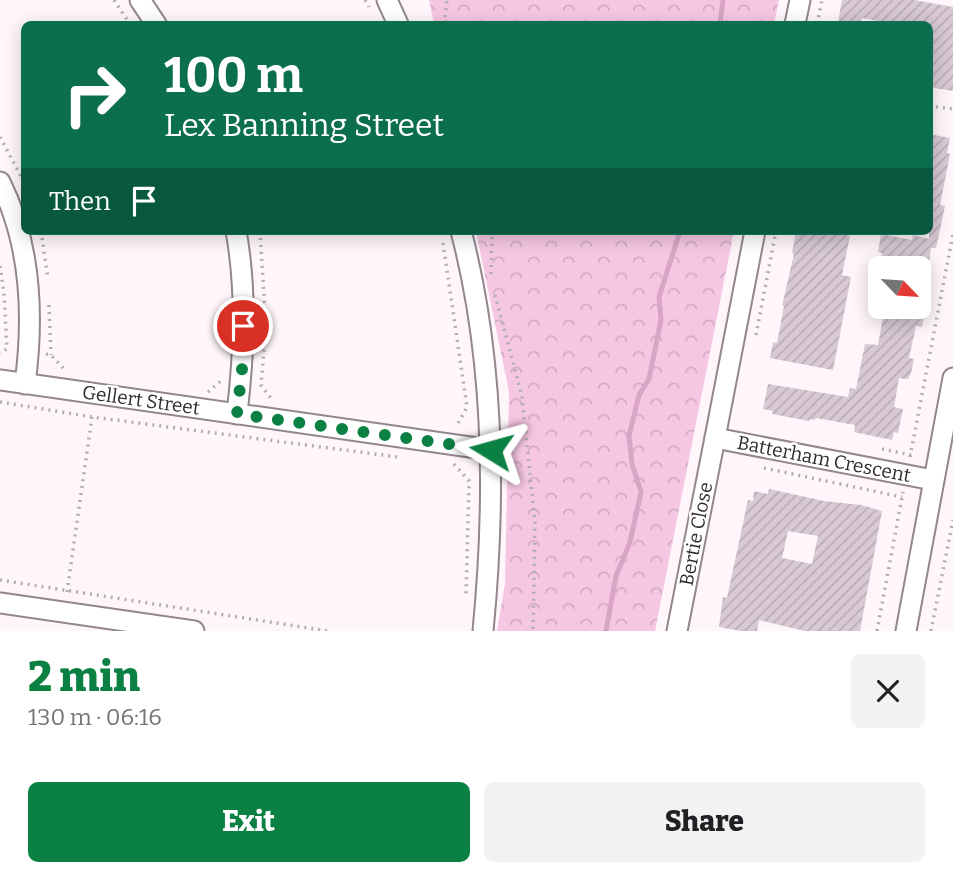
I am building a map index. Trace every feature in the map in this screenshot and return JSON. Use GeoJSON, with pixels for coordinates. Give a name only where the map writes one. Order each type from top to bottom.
{"type":"FeatureCollection","features":[{"type":"Feature","properties":{"kind":"street"},"geometry":{"type":"LineString","coordinates":[[140,0],[154,21]]}},
{"type":"Feature","properties":{"kind":"street"},"geometry":{"type":"LineString","coordinates":[[387,0],[397,21]]}},
{"type":"Feature","properties":{"kind":"street"},"geometry":{"type":"LineString","coordinates":[[796,21],[800,0]]}},
{"type":"Feature","properties":{"kind":"street"},"geometry":{"type":"LineString","coordinates":[[0,182],[14,218],[26,268],[31,318],[25,384]]}},
{"type":"Feature","properties":{"kind":"street"},"geometry":{"type":"LineString","coordinates":[[236,235],[244,305],[242,369],[237,414]]}},
{"type":"Feature","properties":{"kind":"street"},"geometry":{"type":"LineString","coordinates":[[462,235],[485,365],[491,450],[489,570],[482,631]]}},
{"type":"Feature","properties":{"kind":"street","name":"Batterham Crescent"},"geometry":{"type":"LineString","coordinates":[[754,235],[715,438],[933,480]]}},
{"type":"Feature","properties":{"kind":"street"},"geometry":{"type":"LineString","coordinates":[[906,631],[953,378]]}},
{"type":"Feature","properties":{"kind":"street","name":"Gellert Street"},"geometry":{"type":"LineString","coordinates":[[0,380],[491,450]]}},
{"type":"Feature","properties":{"kind":"street","name":"Bertie Close"},"geometry":{"type":"LineString","coordinates":[[677,631],[715,438]]}},
{"type":"Feature","properties":{"kind":"street"},"geometry":{"type":"LineString","coordinates":[[0,603],[194,631]]}},
{"type":"Feature","properties":{"kind":"path"},"geometry":{"type":"LineString","coordinates":[[114,0],[128,21]]}},
{"type":"Feature","properties":{"kind":"path"},"geometry":{"type":"LineString","coordinates":[[444,21],[447,0]]}},
{"type":"Feature","properties":{"kind":"path"},"geometry":{"type":"LineString","coordinates":[[818,21],[822,0]]}},
{"type":"Feature","properties":{"kind":"path"},"geometry":{"type":"LineString","coordinates":[[933,106],[953,109]]}},
{"type":"Feature","properties":{"kind":"path"},"geometry":{"type":"LineString","coordinates":[[0,137],[21,176]]}},
{"type":"Feature","properties":{"kind":"path"},"geometry":{"type":"LineString","coordinates":[[877,631],[953,234]]}},
{"type":"Feature","properties":{"kind":"path"},"geometry":{"type":"LineString","coordinates":[[260,235],[266,327],[261,385],[273,401],[286,403]]}},
{"type":"Feature","properties":{"kind":"path"},"geometry":{"type":"LineString","coordinates":[[442,235],[467,407],[456,425]]}},
{"type":"Feature","properties":{"kind":"path"},"geometry":{"type":"LineString","coordinates":[[491,279],[492,235]]}},
{"type":"Feature","properties":{"kind":"path"},"geometry":{"type":"LineString","coordinates":[[0,267],[7,349],[0,353]]}},
{"type":"Feature","properties":{"kind":"path"},"geometry":{"type":"LineString","coordinates":[[494,292],[522,396],[535,523],[533,631]]}},
{"type":"Feature","properties":{"kind":"path"},"geometry":{"type":"LineString","coordinates":[[51,355],[66,371],[77,373]]}},
{"type":"Feature","properties":{"kind":"path"},"geometry":{"type":"LineString","coordinates":[[205,395],[225,377]]}},
{"type":"Feature","properties":{"kind":"path"},"geometry":{"type":"LineString","coordinates":[[0,402],[92,417],[401,458]]}},
{"type":"Feature","properties":{"kind":"path"},"geometry":{"type":"LineString","coordinates":[[64,612],[92,417]]}},
{"type":"Feature","properties":{"kind":"path"},"geometry":{"type":"LineString","coordinates":[[442,463],[456,465],[469,481],[465,604]]}},
{"type":"Feature","properties":{"kind":"path"},"geometry":{"type":"LineString","coordinates":[[757,467],[902,497]]}},
{"type":"Feature","properties":{"kind":"path"},"geometry":{"type":"LineString","coordinates":[[931,631],[953,520]]}},
{"type":"Feature","properties":{"kind":"path"},"geometry":{"type":"LineString","coordinates":[[0,580],[328,631]]}},
{"type":"Feature","properties":{"kind":"green space"},"geometry":{"type":"Polygon","coordinates":[[[429,0],[779,0],[775,21],[433,21],[429,0]]]}},
{"type":"Feature","properties":{"kind":"green space"},"geometry":{"type":"Polygon","coordinates":[[[477,235],[733,235],[655,631],[497,631],[505,584],[509,392],[477,235]]]}},
{"type":"Feature","properties":{"kind":"building"},"geometry":{"type":"Polygon","coordinates":[[[842,0],[914,0],[953,7],[953,91],[933,88],[933,21],[878,21],[862,18],[861,21],[838,21],[842,0]]]}},
{"type":"Feature","properties":{"kind":"building"},"geometry":{"type":"Polygon","coordinates":[[[933,135],[950,138],[947,153],[950,154],[940,205],[945,206],[936,248],[931,248],[930,256],[882,256],[882,253],[878,252],[881,235],[912,240],[913,235],[929,239],[929,235],[933,235],[933,135]]]}},
{"type":"Feature","properties":{"kind":"building"},"geometry":{"type":"Polygon","coordinates":[[[795,235],[850,236],[842,275],[851,277],[833,370],[770,358],[773,342],[777,343],[794,254],[795,235]]]}},
{"type":"Feature","properties":{"kind":"building"},"geometry":{"type":"Polygon","coordinates":[[[883,319],[924,319],[922,327],[916,326],[909,358],[914,359],[911,373],[908,379],[899,378],[894,407],[903,409],[898,433],[894,432],[892,440],[854,432],[855,425],[816,418],[809,421],[772,414],[773,411],[763,409],[768,384],[848,397],[850,388],[856,389],[865,344],[878,345],[883,319]]]}},
{"type":"Feature","properties":{"kind":"building"},"geometry":{"type":"Polygon","coordinates":[[[769,489],[882,511],[860,631],[805,631],[759,620],[757,631],[719,627],[723,597],[727,598],[748,500],[753,501],[754,491],[768,494],[769,489]],[[788,531],[782,558],[812,564],[818,536],[788,531]]]}},
{"type":"Feature","properties":{"kind":"waterway"},"geometry":{"type":"LineString","coordinates":[[720,21],[723,0]]}},
{"type":"Feature","properties":{"kind":"waterway"},"geometry":{"type":"LineString","coordinates":[[606,631],[616,576],[630,542],[641,492],[632,464],[629,436],[639,395],[649,379],[661,320],[659,297],[679,235]]}},
{"type":"Feature","properties":{"kind":"route"},"geometry":{"type":"LineString","coordinates":[[243,326],[237,414],[491,450]]}}]}
